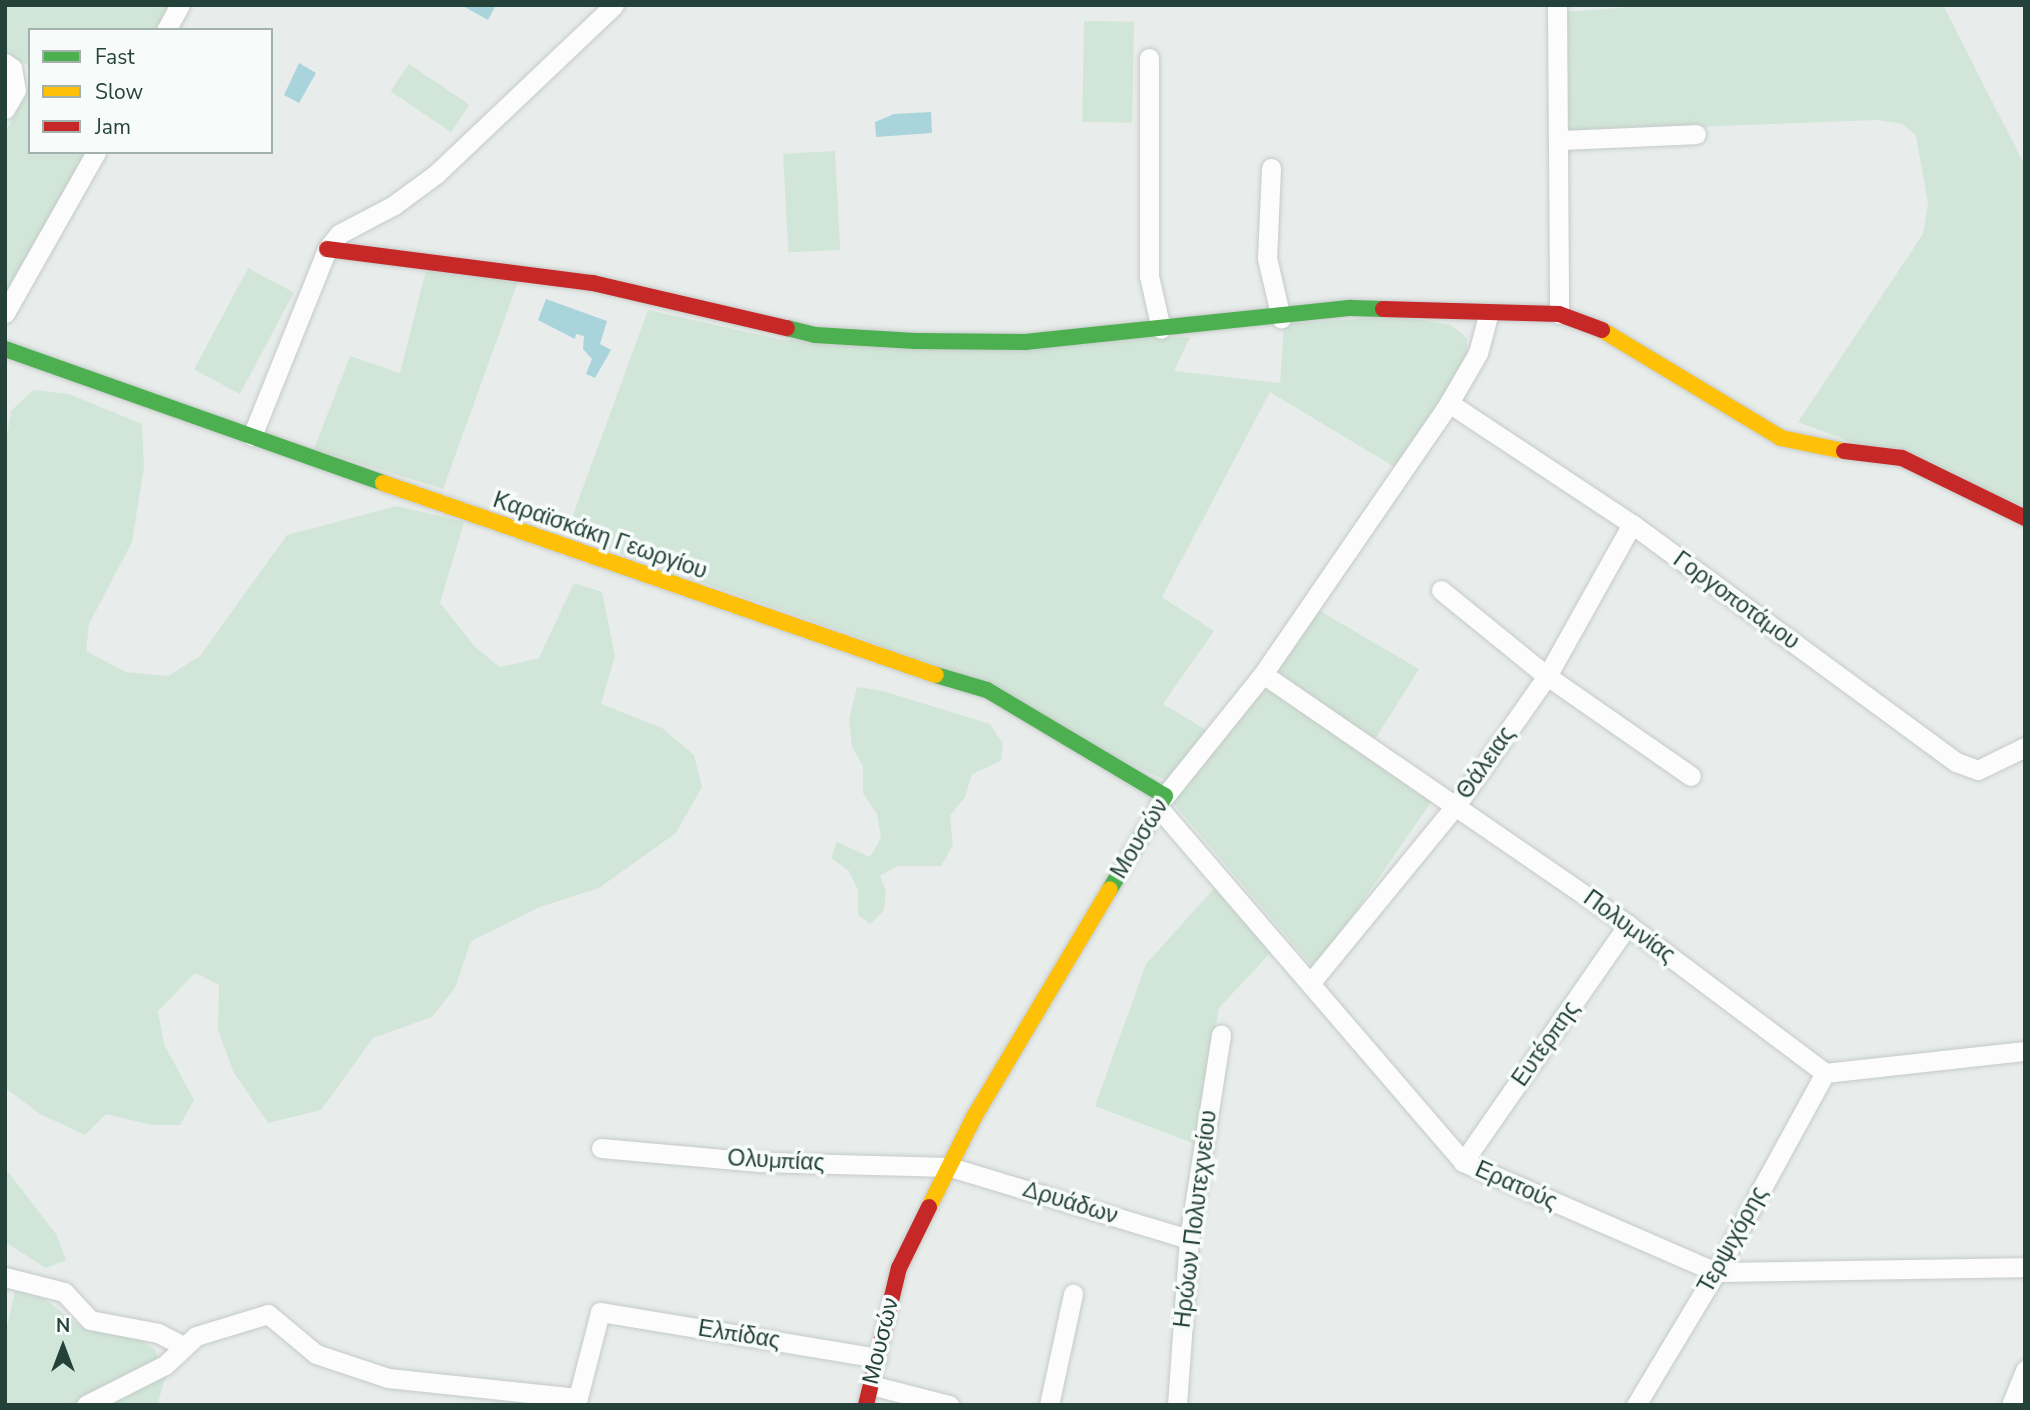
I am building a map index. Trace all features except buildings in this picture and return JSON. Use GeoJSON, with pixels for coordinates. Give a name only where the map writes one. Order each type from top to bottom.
{"type":"FeatureCollection","features":[{"type":"Feature","properties":{"kind":"street"},"geometry":{"type":"LineString","coordinates":[[167,28],[180,5]]}},
{"type":"Feature","properties":{"kind":"street"},"geometry":{"type":"LineString","coordinates":[[253,436],[327,248],[339,234],[394,205],[436,174],[614,5]]}},
{"type":"Feature","properties":{"kind":"street"},"geometry":{"type":"LineString","coordinates":[[1557,5],[1560,140],[1559,314]]}},
{"type":"Feature","properties":{"kind":"street"},"geometry":{"type":"LineString","coordinates":[[1149,58],[1149,276],[1161,330]]}},
{"type":"Feature","properties":{"kind":"street"},"geometry":{"type":"LineString","coordinates":[[5,63],[12,68],[16,90],[5,109]]}},
{"type":"Feature","properties":{"kind":"street"},"geometry":{"type":"LineString","coordinates":[[1560,140],[1696,134]]}},
{"type":"Feature","properties":{"kind":"street"},"geometry":{"type":"LineString","coordinates":[[5,313],[95,154]]}},
{"type":"Feature","properties":{"kind":"street"},"geometry":{"type":"LineString","coordinates":[[1271,168],[1267,258],[1281,318]]}},
{"type":"Feature","properties":{"kind":"street"},"geometry":{"type":"LineString","coordinates":[[327,248],[593,283],[815,335],[1025,342],[1281,318],[1351,308],[1489,315],[1559,314],[1617,335],[1781,438],[1812,447],[1902,458],[2025,518]]}},
{"type":"Feature","properties":{"kind":"street","name":"Μουσών"},"geometry":{"type":"LineString","coordinates":[[866,1405],[899,1268],[974,1118],[1162,802],[1263,674],[1449,403],[1478,353],[1489,315]]}},
{"type":"Feature","properties":{"kind":"street","name":"Καραϊσκάκη Γεωργίου"},"geometry":{"type":"LineString","coordinates":[[5,349],[866,654],[987,690],[1162,802]]}},
{"type":"Feature","properties":{"kind":"street","name":"Γοργοποτάμου"},"geometry":{"type":"LineString","coordinates":[[1449,403],[1632,524],[1956,762],[1978,770],[2025,747]]}},
{"type":"Feature","properties":{"kind":"street","name":"Θάλειας"},"geometry":{"type":"LineString","coordinates":[[1311,981],[1457,804],[1547,676],[1632,524]]}},
{"type":"Feature","properties":{"kind":"street"},"geometry":{"type":"LineString","coordinates":[[1441,590],[1547,676],[1691,776]]}},
{"type":"Feature","properties":{"kind":"street","name":"Πολυμνίας"},"geometry":{"type":"LineString","coordinates":[[1263,674],[1457,804],[1628,925],[1825,1073]]}},
{"type":"Feature","properties":{"kind":"street","name":"Ερατούς"},"geometry":{"type":"LineString","coordinates":[[1162,802],[1463,1163],[1716,1272],[2025,1267]]}},
{"type":"Feature","properties":{"kind":"street","name":"Ευτέρπης"},"geometry":{"type":"LineString","coordinates":[[1463,1163],[1628,925]]}},
{"type":"Feature","properties":{"kind":"street","name":"Ηρώων Πολυτεχνείου"},"geometry":{"type":"LineString","coordinates":[[1177,1405],[1189,1239],[1221,1034]]}},
{"type":"Feature","properties":{"kind":"street"},"geometry":{"type":"LineString","coordinates":[[1825,1073],[2025,1051]]}},
{"type":"Feature","properties":{"kind":"street","name":"Τερψιχόρης"},"geometry":{"type":"LineString","coordinates":[[1636,1405],[1716,1272],[1825,1073]]}},
{"type":"Feature","properties":{"kind":"street","name":"Ολυμπίας"},"geometry":{"type":"LineString","coordinates":[[601,1148],[759,1163],[950,1167]]}},
{"type":"Feature","properties":{"kind":"street","name":"Δρυάδων"},"geometry":{"type":"LineString","coordinates":[[950,1167],[1189,1239]]}},
{"type":"Feature","properties":{"kind":"street"},"geometry":{"type":"LineString","coordinates":[[5,1277],[64,1292],[90,1320],[158,1334],[185,1347]]}},
{"type":"Feature","properties":{"kind":"street"},"geometry":{"type":"LineString","coordinates":[[1049,1405],[1073,1294]]}},
{"type":"Feature","properties":{"kind":"street","name":"Ελπίδας"},"geometry":{"type":"LineString","coordinates":[[577,1401],[600,1312],[877,1358]]}},
{"type":"Feature","properties":{"kind":"street"},"geometry":{"type":"LineString","coordinates":[[86,1405],[165,1365],[196,1336],[268,1314],[316,1354],[388,1378],[577,1401]]}},
{"type":"Feature","properties":{"kind":"street"},"geometry":{"type":"LineString","coordinates":[[2011,1405],[2025,1370]]}},
{"type":"Feature","properties":{"kind":"street"},"geometry":{"type":"LineString","coordinates":[[871,1385],[949,1405]]}},
{"type":"Feature","properties":{"kind":"green space"},"geometry":{"type":"Polygon","coordinates":[[[5,5],[169,5],[156,28],[28,28],[28,65],[5,54],[5,5]]]}},
{"type":"Feature","properties":{"kind":"green space"},"geometry":{"type":"Polygon","coordinates":[[[1659,5],[1943,5],[2025,166],[2025,507],[1798,422],[1923,234],[1928,203],[1916,136],[1903,124],[1877,120],[1564,132],[1563,12],[1659,5]]]}},
{"type":"Feature","properties":{"kind":"green space"},"geometry":{"type":"Polygon","coordinates":[[[1084,21],[1134,22],[1132,123],[1082,122],[1084,21]]]}},
{"type":"Feature","properties":{"kind":"green space"},"geometry":{"type":"Polygon","coordinates":[[[409,64],[470,105],[451,132],[391,91],[409,64]]]}},
{"type":"Feature","properties":{"kind":"green space"},"geometry":{"type":"Polygon","coordinates":[[[28,91],[28,154],[86,154],[5,297],[5,132],[28,91]]]}},
{"type":"Feature","properties":{"kind":"green space"},"geometry":{"type":"Polygon","coordinates":[[[835,151],[840,250],[788,253],[783,154],[835,151]]]}},
{"type":"Feature","properties":{"kind":"green space"},"geometry":{"type":"Polygon","coordinates":[[[427,266],[518,282],[443,489],[314,449],[350,356],[400,373],[427,266]]]}},
{"type":"Feature","properties":{"kind":"green space"},"geometry":{"type":"Polygon","coordinates":[[[248,268],[294,292],[240,394],[194,370],[248,268]]]}},
{"type":"Feature","properties":{"kind":"green space"},"geometry":{"type":"Polygon","coordinates":[[[648,310],[783,340],[1190,337],[1174,371],[1280,383],[1284,324],[1401,316],[1451,325],[1467,338],[1467,360],[1396,468],[1270,392],[1162,597],[1214,631],[1163,704],[1210,732],[1167,781],[869,641],[566,534],[648,310]]]}},
{"type":"Feature","properties":{"kind":"green space"},"geometry":{"type":"Polygon","coordinates":[[[33,390],[69,394],[142,424],[144,467],[132,542],[89,624],[86,651],[126,672],[168,676],[200,656],[287,535],[397,506],[464,522],[440,603],[476,648],[500,667],[539,658],[574,583],[602,592],[615,656],[601,704],[662,728],[694,755],[702,787],[676,833],[599,888],[540,907],[471,941],[455,988],[432,1017],[373,1038],[321,1110],[268,1123],[233,1071],[218,1029],[219,985],[195,973],[158,1011],[164,1044],[194,1100],[180,1125],[151,1125],[106,1114],[85,1135],[40,1114],[5,1088],[5,447],[11,411],[33,390]]]}},
{"type":"Feature","properties":{"kind":"green space"},"geometry":{"type":"Polygon","coordinates":[[[1320,611],[1419,669],[1369,749],[1438,792],[1315,970],[1173,803],[1320,611]]]}},
{"type":"Feature","properties":{"kind":"green space"},"geometry":{"type":"Polygon","coordinates":[[[857,687],[883,691],[990,724],[1003,744],[1001,761],[972,774],[965,797],[950,816],[953,845],[941,866],[897,866],[880,876],[886,891],[884,910],[870,924],[858,915],[858,890],[849,871],[831,858],[837,842],[870,857],[881,838],[877,814],[863,793],[863,766],[852,747],[849,719],[857,687]]]}},
{"type":"Feature","properties":{"kind":"green space"},"geometry":{"type":"Polygon","coordinates":[[[1218,884],[1271,952],[1219,1008],[1195,1144],[1095,1106],[1146,964],[1218,884]]]}},
{"type":"Feature","properties":{"kind":"green space"},"geometry":{"type":"Polygon","coordinates":[[[5,1168],[56,1234],[66,1260],[46,1268],[5,1242],[5,1168]]]}},
{"type":"Feature","properties":{"kind":"green space"},"geometry":{"type":"Polygon","coordinates":[[[15,1291],[43,1298],[86,1330],[138,1338],[155,1350],[166,1376],[157,1405],[5,1405],[5,1335],[15,1291]]]}},
{"type":"Feature","properties":{"kind":"water"},"geometry":{"type":"Polygon","coordinates":[[[461,5],[496,5],[488,20],[461,5]]]}},
{"type":"Feature","properties":{"kind":"water"},"geometry":{"type":"Polygon","coordinates":[[[299,63],[316,73],[299,103],[284,95],[299,63]]]}},
{"type":"Feature","properties":{"kind":"water"},"geometry":{"type":"Polygon","coordinates":[[[931,112],[932,133],[876,137],[875,122],[894,114],[931,112]]]}},
{"type":"Feature","properties":{"kind":"water"},"geometry":{"type":"Polygon","coordinates":[[[546,299],[607,321],[600,344],[611,350],[595,378],[586,374],[592,359],[583,349],[584,336],[576,334],[575,339],[538,320],[546,299]]]}},
{"type":"Feature","properties":{"kind":"traffic: fast"},"geometry":{"type":"LineString","coordinates":[[787,328],[815,335],[915,341],[1025,342],[1351,308],[1383,309]]}},
{"type":"Feature","properties":{"kind":"traffic: fast"},"geometry":{"type":"LineString","coordinates":[[5,349],[383,483]]}},
{"type":"Feature","properties":{"kind":"traffic: fast"},"geometry":{"type":"LineString","coordinates":[[936,675],[987,690],[1165,796],[1110,889]]}},
{"type":"Feature","properties":{"kind":"traffic: slow"},"geometry":{"type":"LineString","coordinates":[[1602,330],[1781,438],[1844,451]]}},
{"type":"Feature","properties":{"kind":"traffic: slow"},"geometry":{"type":"LineString","coordinates":[[383,483],[936,675]]}},
{"type":"Feature","properties":{"kind":"traffic: slow"},"geometry":{"type":"LineString","coordinates":[[929,1207],[974,1117],[1110,889]]}},
{"type":"Feature","properties":{"kind":"traffic: jam"},"geometry":{"type":"LineString","coordinates":[[327,249],[593,283],[787,328]]}},
{"type":"Feature","properties":{"kind":"traffic: jam"},"geometry":{"type":"LineString","coordinates":[[1383,309],[1559,314],[1602,330]]}},
{"type":"Feature","properties":{"kind":"traffic: jam"},"geometry":{"type":"LineString","coordinates":[[1844,451],[1902,458],[2025,518]]}},
{"type":"Feature","properties":{"kind":"traffic: jam"},"geometry":{"type":"LineString","coordinates":[[866,1405],[899,1268],[929,1207]]}}]}
